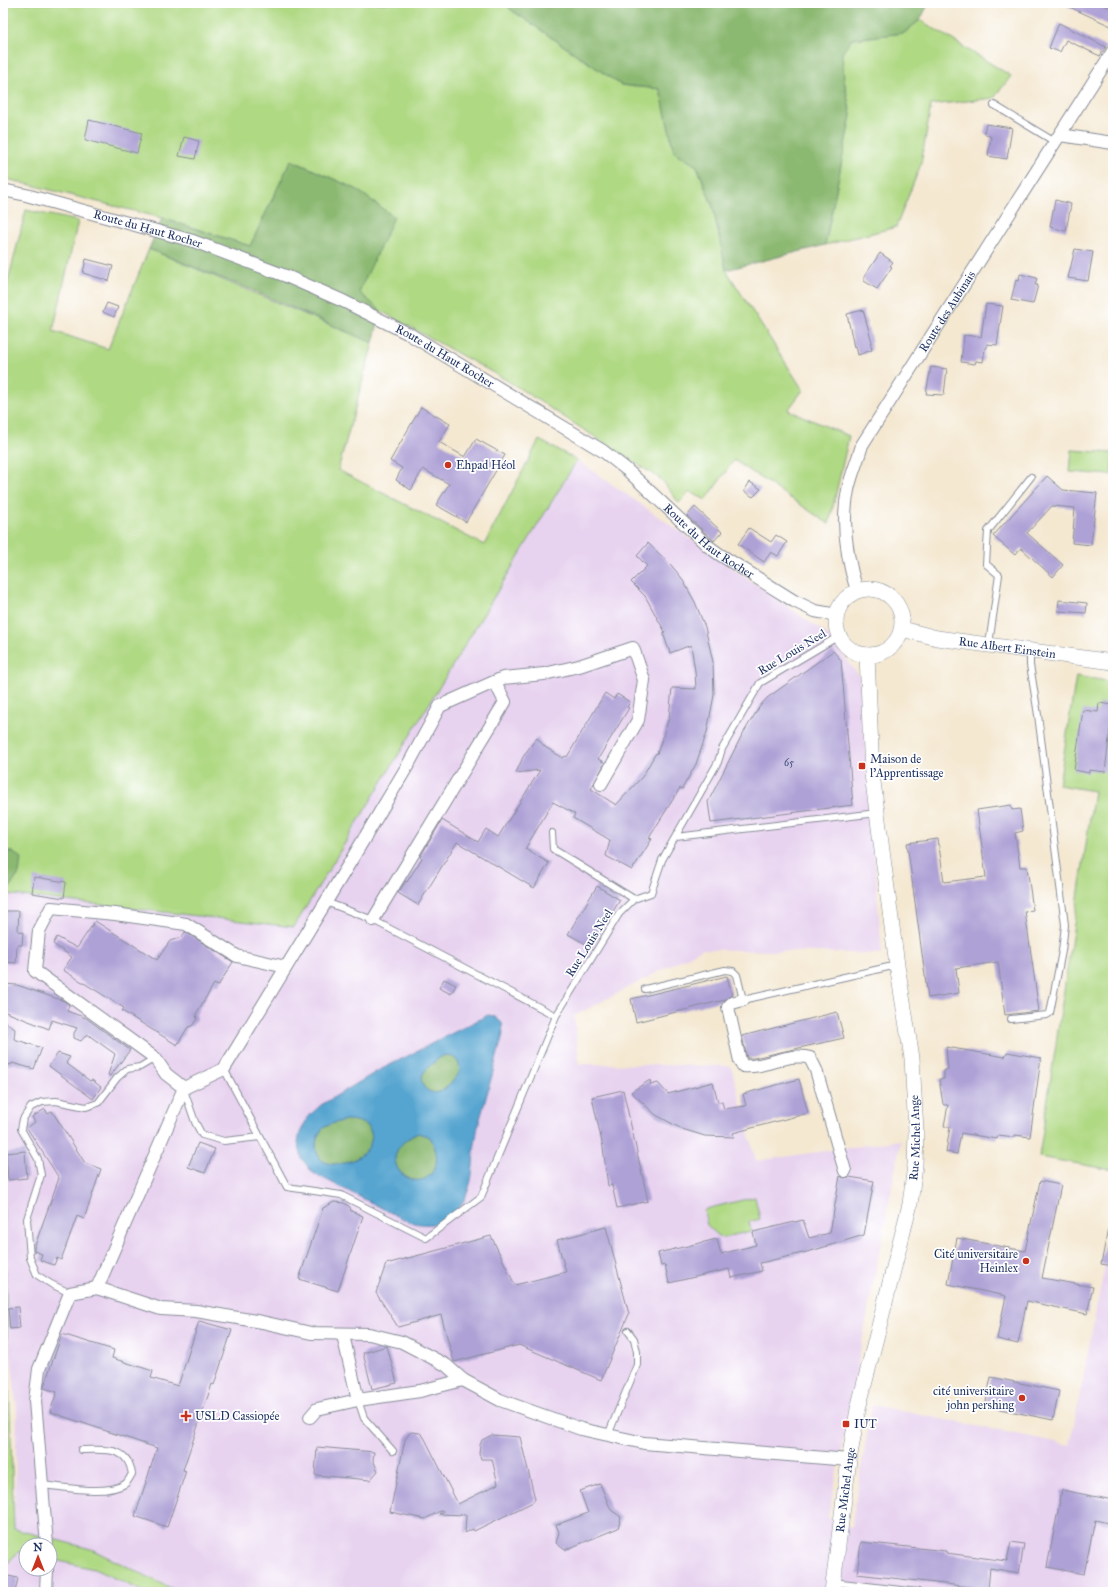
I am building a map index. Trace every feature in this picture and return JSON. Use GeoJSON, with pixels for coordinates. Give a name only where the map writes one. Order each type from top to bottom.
{"type":"FeatureCollection","features":[{"type":"Feature","properties":{"kind":"street","name":"Route des Aubinais"},"geometry":{"type":"LineString","coordinates":[[857,591],[851,571],[846,544],[846,519],[848,490],[862,445],[1113,51]]}},
{"type":"Feature","properties":{"kind":"street"},"geometry":{"type":"LineString","coordinates":[[1058,139],[1113,143]]}},
{"type":"Feature","properties":{"kind":"street","name":"Route du Haut Rocher"},"geometry":{"type":"LineString","coordinates":[[3,190],[193,241],[286,276],[343,301],[409,334],[603,451],[626,469],[708,546],[719,554],[794,601],[815,611],[837,615]]}},
{"type":"Feature","properties":{"kind":"street"},"geometry":{"type":"LineString","coordinates":[[876,589],[886,593],[893,598],[901,613],[902,629],[899,637],[893,645],[884,652],[867,655],[852,650],[846,645],[837,630],[837,615],[841,605],[846,599],[857,591],[876,589]]}},
{"type":"Feature","properties":{"kind":"street","name":"Rue Albert Einstein"},"geometry":{"type":"LineString","coordinates":[[902,629],[931,637],[1113,662]]}},
{"type":"Feature","properties":{"kind":"street"},"geometry":{"type":"LineString","coordinates":[[96,1288],[184,1088],[224,1069],[408,765],[440,706],[503,678],[544,674],[579,666],[633,648],[644,680],[638,720],[601,784]]}},
{"type":"Feature","properties":{"kind":"street","name":"Rue Michel Ange"},"geometry":{"type":"LineString","coordinates":[[832,1587],[850,1460],[861,1396],[910,1204],[915,1165],[916,1132],[912,1058],[897,965],[872,774],[867,655]]}},
{"type":"Feature","properties":{"kind":"street"},"geometry":{"type":"LineString","coordinates":[[372,920],[505,702],[495,682]]}},
{"type":"Feature","properties":{"kind":"street"},"geometry":{"type":"LineString","coordinates":[[184,1088],[166,1074],[155,1058],[35,970],[39,931],[51,908],[115,914],[186,924],[237,956],[286,967]]}},
{"type":"Feature","properties":{"kind":"street"},"geometry":{"type":"LineString","coordinates":[[743,1000],[732,1003],[728,1007],[740,1060],[743,1066],[761,1065],[789,1058],[803,1057],[810,1058],[813,1061],[845,1171]]}},
{"type":"Feature","properties":{"kind":"street"},"geometry":{"type":"LineString","coordinates":[[46,1537],[35,1401],[39,1369],[70,1293],[96,1288],[161,1309],[196,1311],[262,1322],[311,1333],[343,1335],[369,1334],[402,1342],[446,1365],[463,1380],[500,1400],[581,1429],[644,1443],[850,1460]]}},
{"type":"Feature","properties":{"kind":"street"},"geometry":{"type":"LineString","coordinates":[[343,1335],[358,1400]]}},
{"type":"Feature","properties":{"kind":"street"},"geometry":{"type":"LineString","coordinates":[[310,1417],[318,1409],[358,1400],[420,1391],[463,1380]]}},
{"type":"Feature","properties":{"kind":"street"},"geometry":{"type":"LineString","coordinates":[[46,1592],[47,1577]]}},
{"type":"Feature","properties":{"kind":"lane"},"geometry":{"type":"LineString","coordinates":[[994,105],[1058,139]]}},
{"type":"Feature","properties":{"kind":"lane"},"geometry":{"type":"LineString","coordinates":[[988,644],[999,575],[986,564],[988,531],[1031,477]]}},
{"type":"Feature","properties":{"kind":"lane","name":"Rue Louis Neel"},"geometry":{"type":"LineString","coordinates":[[260,1137],[287,1187],[341,1195],[426,1238],[482,1197],[556,1016],[619,914],[634,900],[650,893],[662,860],[718,762],[722,750],[760,683],[840,636]]}},
{"type":"Feature","properties":{"kind":"lane"},"geometry":{"type":"LineString","coordinates":[[1011,1019],[1048,1015],[1050,1013],[1062,952],[1065,925],[1038,715],[1030,665],[1030,650]]}},
{"type":"Feature","properties":{"kind":"lane"},"geometry":{"type":"LineString","coordinates":[[676,836],[877,813]]}},
{"type":"Feature","properties":{"kind":"lane"},"geometry":{"type":"LineString","coordinates":[[552,833],[553,849],[634,900]]}},
{"type":"Feature","properties":{"kind":"lane"},"geometry":{"type":"LineString","coordinates":[[326,902],[372,920],[556,1016]]}},
{"type":"Feature","properties":{"kind":"lane"},"geometry":{"type":"LineString","coordinates":[[645,989],[725,970],[733,970],[737,975],[743,1000],[897,965]]}},
{"type":"Feature","properties":{"kind":"lane"},"geometry":{"type":"LineString","coordinates":[[70,1293],[37,1275],[30,1258],[28,1219],[41,1175],[38,1160],[21,1129],[23,1119],[31,1108],[42,1102],[56,1101],[86,1107],[98,1103],[127,1068],[140,1067],[155,1058]]}},
{"type":"Feature","properties":{"kind":"lane"},"geometry":{"type":"LineString","coordinates":[[184,1088],[195,1122],[202,1135],[224,1141],[260,1137],[224,1069]]}},
{"type":"Feature","properties":{"kind":"lane"},"geometry":{"type":"LineString","coordinates":[[608,1435],[637,1365],[637,1352],[634,1339],[628,1331]]}},
{"type":"Feature","properties":{"kind":"lane"},"geometry":{"type":"LineString","coordinates":[[358,1400],[364,1418],[393,1452]]}},
{"type":"Feature","properties":{"kind":"lane"},"geometry":{"type":"LineString","coordinates":[[42,1485],[109,1490],[125,1484],[132,1474],[130,1463],[121,1454],[110,1450],[81,1450]]}},
{"type":"Feature","properties":{"kind":"lane"},"geometry":{"type":"LineString","coordinates":[[832,1587],[918,1592]]}},
{"type":"Feature","properties":{"kind":"shaded area"},"geometry":{"type":"Polygon","coordinates":[[[577,460],[827,634],[860,677],[882,954],[702,949],[574,1016],[579,1064],[731,1066],[756,1161],[901,1140],[828,1518],[851,1528],[872,1405],[1070,1445],[1105,1265],[1101,1264],[1106,1241],[1112,1242],[1113,1237],[1113,1592],[179,1592],[91,1549],[58,1541],[58,1537],[42,1537],[14,1530],[17,1411],[5,1300],[3,1215],[3,894],[294,927],[577,460]]]}},
{"type":"Feature","properties":{"kind":"shaded area"},"geometry":{"type":"Polygon","coordinates":[[[18,1553],[18,1577],[58,1577],[58,1561],[94,1569],[145,1592],[3,1592],[3,1571],[12,1558],[18,1553]]]}},
{"type":"Feature","properties":{"kind":"green space"},"geometry":{"type":"Polygon","coordinates":[[[3,3],[506,3],[510,9],[621,85],[660,89],[674,152],[697,166],[713,207],[726,270],[803,390],[788,410],[849,436],[829,524],[734,460],[706,500],[690,492],[679,503],[662,480],[508,381],[381,311],[358,293],[393,217],[356,189],[291,160],[250,246],[162,218],[3,178],[3,3]]]}},
{"type":"Feature","properties":{"kind":"green space"},"geometry":{"type":"Polygon","coordinates":[[[506,3],[929,3],[920,20],[904,33],[852,39],[842,53],[844,80],[851,115],[825,245],[726,270],[713,207],[697,166],[674,152],[660,89],[621,85],[510,9],[506,3]]]}},
{"type":"Feature","properties":{"kind":"green space"},"geometry":{"type":"Polygon","coordinates":[[[920,20],[1011,76],[994,98],[931,105],[921,164],[896,227],[825,245],[851,115],[844,80],[842,53],[852,39],[904,33],[920,20]]]}},
{"type":"Feature","properties":{"kind":"green space"},"geometry":{"type":"Polygon","coordinates":[[[291,160],[356,189],[394,217],[359,292],[381,311],[373,343],[254,291],[149,249],[162,218],[250,246],[291,160]]]}},
{"type":"Feature","properties":{"kind":"green space"},"geometry":{"type":"Polygon","coordinates":[[[26,210],[78,221],[53,331],[108,349],[149,249],[373,343],[338,470],[484,545],[539,440],[577,460],[294,927],[5,894],[12,885],[12,852],[3,851],[3,535],[7,529],[3,526],[3,301],[26,210]]]}},
{"type":"Feature","properties":{"kind":"green space"},"geometry":{"type":"Polygon","coordinates":[[[1072,450],[1113,453],[1111,475],[1070,472],[1072,450]]]}},
{"type":"Feature","properties":{"kind":"green space"},"geometry":{"type":"Polygon","coordinates":[[[1076,676],[1113,682],[1113,1170],[1039,1157],[1094,791],[1059,785],[1076,676]]]}},
{"type":"Feature","properties":{"kind":"green space"},"geometry":{"type":"Polygon","coordinates":[[[3,851],[12,852],[21,858],[19,874],[5,894],[3,894],[3,851]]]}},
{"type":"Feature","properties":{"kind":"green space"},"geometry":{"type":"Polygon","coordinates":[[[447,1055],[458,1061],[459,1073],[442,1091],[435,1093],[428,1091],[423,1086],[421,1080],[423,1074],[442,1056],[447,1055]]]}},
{"type":"Feature","properties":{"kind":"green space"},"geometry":{"type":"Polygon","coordinates":[[[346,1120],[360,1122],[368,1127],[371,1134],[370,1143],[366,1151],[357,1158],[346,1163],[332,1164],[325,1162],[321,1159],[316,1148],[316,1143],[321,1131],[325,1127],[346,1120]]]}},
{"type":"Feature","properties":{"kind":"green space"},"geometry":{"type":"Polygon","coordinates":[[[418,1133],[430,1137],[435,1148],[437,1159],[435,1167],[428,1177],[419,1180],[409,1179],[401,1173],[396,1164],[396,1154],[403,1143],[418,1133]]]}},
{"type":"Feature","properties":{"kind":"green space"},"geometry":{"type":"Polygon","coordinates":[[[755,1197],[760,1219],[749,1222],[751,1231],[721,1238],[707,1225],[704,1211],[706,1209],[755,1197]]]}},
{"type":"Feature","properties":{"kind":"green space"},"geometry":{"type":"Polygon","coordinates":[[[3,1208],[14,1529],[45,1537],[18,1537],[18,1553],[12,1558],[3,1571],[3,1208]]]}},
{"type":"Feature","properties":{"kind":"green space"},"geometry":{"type":"Polygon","coordinates":[[[58,1540],[91,1549],[179,1592],[145,1592],[94,1569],[58,1561],[58,1540]]]}},
{"type":"Feature","properties":{"kind":"water"},"geometry":{"type":"Polygon","coordinates":[[[488,1015],[494,1016],[502,1023],[503,1034],[477,1130],[472,1175],[469,1187],[465,1199],[459,1208],[444,1221],[434,1224],[409,1222],[313,1173],[302,1159],[298,1142],[300,1133],[308,1117],[321,1105],[376,1072],[488,1015]],[[447,1055],[442,1056],[423,1074],[421,1080],[423,1086],[428,1091],[435,1093],[442,1091],[459,1073],[458,1061],[447,1055]],[[346,1120],[325,1127],[321,1131],[316,1143],[316,1148],[321,1159],[332,1164],[346,1163],[357,1158],[366,1151],[370,1143],[371,1134],[368,1127],[360,1122],[346,1120]],[[418,1133],[403,1143],[396,1154],[396,1164],[401,1173],[409,1179],[419,1180],[428,1177],[435,1167],[437,1159],[435,1148],[430,1137],[418,1133]]]}},
{"type":"Feature","properties":{"kind":"building"},"geometry":{"type":"Polygon","coordinates":[[[1061,3],[1099,3],[1113,9],[1113,27],[1061,3]]]}},
{"type":"Feature","properties":{"kind":"building"},"geometry":{"type":"Polygon","coordinates":[[[1059,23],[1106,47],[1100,56],[1066,40],[1060,52],[1049,48],[1059,23]]]}},
{"type":"Feature","properties":{"kind":"building"},"geometry":{"type":"Polygon","coordinates":[[[89,120],[142,133],[137,153],[85,140],[89,120]]]}},
{"type":"Feature","properties":{"kind":"building"},"geometry":{"type":"Polygon","coordinates":[[[986,124],[1012,128],[1007,159],[988,156],[991,137],[984,133],[986,124]]]}},
{"type":"Feature","properties":{"kind":"building"},"geometry":{"type":"Polygon","coordinates":[[[184,137],[199,141],[195,159],[179,156],[184,137]]]}},
{"type":"Feature","properties":{"kind":"building"},"geometry":{"type":"Polygon","coordinates":[[[1055,200],[1071,204],[1066,231],[1050,227],[1055,200]]]}},
{"type":"Feature","properties":{"kind":"building"},"geometry":{"type":"Polygon","coordinates":[[[1075,249],[1093,252],[1088,281],[1068,278],[1075,249]]]}},
{"type":"Feature","properties":{"kind":"building"},"geometry":{"type":"Polygon","coordinates":[[[880,253],[893,262],[890,266],[892,267],[877,289],[864,281],[864,277],[880,253]]]}},
{"type":"Feature","properties":{"kind":"building"},"geometry":{"type":"Polygon","coordinates":[[[86,259],[113,266],[109,281],[83,273],[86,259]]]}},
{"type":"Feature","properties":{"kind":"building"},"geometry":{"type":"Polygon","coordinates":[[[1020,274],[1037,278],[1035,285],[1038,285],[1033,304],[1011,300],[1016,280],[1019,281],[1020,274]]]}},
{"type":"Feature","properties":{"kind":"building"},"geometry":{"type":"Polygon","coordinates":[[[107,303],[118,307],[114,317],[103,312],[107,303]]]}},
{"type":"Feature","properties":{"kind":"building"},"geometry":{"type":"Polygon","coordinates":[[[986,304],[1003,306],[997,345],[987,344],[983,362],[976,361],[975,364],[961,362],[964,335],[981,337],[986,304]]]}},
{"type":"Feature","properties":{"kind":"building"},"geometry":{"type":"Polygon","coordinates":[[[863,310],[872,342],[870,342],[872,350],[858,355],[856,346],[854,347],[847,314],[863,310]]]}},
{"type":"Feature","properties":{"kind":"building"},"geometry":{"type":"Polygon","coordinates":[[[931,367],[947,369],[944,395],[926,394],[931,367]]]}},
{"type":"Feature","properties":{"kind":"building","name":"Ehpad Héol"},"geometry":{"type":"Polygon","coordinates":[[[421,407],[450,424],[439,442],[465,457],[476,439],[505,455],[466,522],[436,505],[449,484],[423,469],[411,490],[396,480],[402,468],[390,461],[421,407]]]}},
{"type":"Feature","properties":{"kind":"building"},"geometry":{"type":"Polygon","coordinates":[[[1047,476],[1063,490],[1097,493],[1091,545],[1072,543],[1075,508],[1052,506],[1027,533],[1063,565],[1053,577],[1021,548],[1015,555],[993,536],[1047,476]]]}},
{"type":"Feature","properties":{"kind":"building"},"geometry":{"type":"Polygon","coordinates":[[[750,482],[761,489],[753,497],[744,491],[750,482]]]}},
{"type":"Feature","properties":{"kind":"building"},"geometry":{"type":"Polygon","coordinates":[[[695,507],[722,532],[714,541],[687,516],[695,507]]]}},
{"type":"Feature","properties":{"kind":"building"},"geometry":{"type":"Polygon","coordinates":[[[749,528],[771,542],[776,535],[787,542],[778,556],[771,552],[764,562],[738,544],[749,528]]]}},
{"type":"Feature","properties":{"kind":"building"},"geometry":{"type":"Polygon","coordinates":[[[648,543],[681,577],[695,602],[705,627],[713,662],[714,695],[707,732],[696,764],[682,789],[680,788],[649,838],[652,839],[632,870],[606,856],[610,840],[573,818],[575,814],[553,802],[525,849],[549,863],[534,888],[457,842],[418,905],[398,893],[406,881],[407,882],[422,858],[420,857],[442,820],[478,842],[486,829],[498,837],[540,770],[516,773],[523,757],[532,744],[537,738],[545,747],[563,758],[565,756],[567,757],[605,693],[614,699],[617,694],[630,702],[627,707],[629,708],[598,759],[605,763],[591,789],[616,805],[642,777],[656,753],[657,754],[669,718],[672,688],[696,689],[691,645],[670,653],[663,633],[665,632],[645,596],[631,582],[647,566],[637,556],[648,543]]]}},
{"type":"Feature","properties":{"kind":"building"},"geometry":{"type":"Polygon","coordinates":[[[1059,600],[1087,603],[1086,613],[1058,611],[1059,600]]]}},
{"type":"Feature","properties":{"kind":"building"},"geometry":{"type":"Polygon","coordinates":[[[833,651],[841,660],[853,805],[711,823],[708,802],[742,735],[760,706],[767,698],[833,651]]]}},
{"type":"Feature","properties":{"kind":"building"},"geometry":{"type":"Polygon","coordinates":[[[1099,703],[1113,705],[1105,772],[1089,770],[1089,773],[1074,770],[1083,710],[1098,712],[1099,703]]]}},
{"type":"Feature","properties":{"kind":"building"},"geometry":{"type":"Polygon","coordinates":[[[1011,805],[1012,810],[1020,809],[1023,831],[1015,833],[1020,867],[1027,867],[1033,910],[1025,911],[1039,1011],[1005,1015],[998,962],[956,968],[959,993],[928,998],[907,843],[938,839],[944,882],[986,877],[977,810],[1011,805]]]}},
{"type":"Feature","properties":{"kind":"building"},"geometry":{"type":"Polygon","coordinates":[[[34,877],[66,882],[64,898],[32,893],[34,877]]]}},
{"type":"Feature","properties":{"kind":"building"},"geometry":{"type":"Polygon","coordinates":[[[597,886],[620,900],[591,947],[568,934],[597,886]]]}},
{"type":"Feature","properties":{"kind":"building"},"geometry":{"type":"Polygon","coordinates":[[[3,911],[19,911],[18,931],[23,932],[22,945],[17,945],[16,963],[3,962],[3,911]]]}},
{"type":"Feature","properties":{"kind":"building"},"geometry":{"type":"Polygon","coordinates":[[[95,921],[157,960],[170,941],[182,937],[185,932],[233,962],[218,986],[214,984],[196,1014],[197,1019],[192,1026],[188,1027],[177,1045],[122,1011],[124,1008],[63,970],[72,957],[53,944],[57,937],[77,948],[95,921]]]}},
{"type":"Feature","properties":{"kind":"building"},"geometry":{"type":"Polygon","coordinates":[[[727,976],[732,995],[724,1000],[636,1022],[631,999],[727,976]]]}},
{"type":"Feature","properties":{"kind":"building"},"geometry":{"type":"Polygon","coordinates":[[[444,979],[456,985],[451,994],[439,988],[444,979]]]}},
{"type":"Feature","properties":{"kind":"building"},"geometry":{"type":"Polygon","coordinates":[[[3,984],[17,985],[64,1001],[69,1005],[67,1011],[86,1018],[130,1050],[110,1076],[108,1075],[115,1054],[87,1034],[81,1041],[74,1038],[74,1033],[77,1028],[52,1020],[49,1029],[3,1011],[3,984]]]}},
{"type":"Feature","properties":{"kind":"building"},"geometry":{"type":"Polygon","coordinates":[[[837,1012],[844,1038],[754,1058],[747,1058],[742,1036],[837,1012]]]}},
{"type":"Feature","properties":{"kind":"building"},"geometry":{"type":"Polygon","coordinates":[[[3,1021],[15,1029],[14,1039],[42,1048],[34,1069],[12,1063],[11,1065],[3,1063],[3,1021]]]}},
{"type":"Feature","properties":{"kind":"building"},"geometry":{"type":"Polygon","coordinates":[[[946,1047],[1005,1057],[1007,1052],[1041,1058],[1030,1137],[998,1135],[997,1139],[961,1133],[957,1154],[946,1152],[950,1127],[944,1126],[948,1105],[943,1104],[939,1079],[944,1079],[944,1071],[948,1069],[946,1047]]]}},
{"type":"Feature","properties":{"kind":"building"},"geometry":{"type":"Polygon","coordinates":[[[58,1053],[70,1057],[66,1063],[90,1081],[92,1080],[101,1087],[93,1099],[49,1066],[58,1053]]]}},
{"type":"Feature","properties":{"kind":"building"},"geometry":{"type":"Polygon","coordinates":[[[799,1079],[808,1113],[733,1133],[734,1137],[705,1136],[682,1129],[656,1115],[631,1092],[650,1080],[651,1085],[658,1083],[668,1094],[713,1082],[718,1102],[722,1102],[724,1109],[746,1106],[743,1094],[799,1079]]]}},
{"type":"Feature","properties":{"kind":"building"},"geometry":{"type":"Polygon","coordinates":[[[623,1090],[648,1201],[617,1208],[612,1185],[608,1186],[603,1147],[592,1097],[623,1090]]]}},
{"type":"Feature","properties":{"kind":"building"},"geometry":{"type":"Polygon","coordinates":[[[45,1109],[48,1114],[52,1111],[85,1163],[101,1169],[84,1219],[77,1216],[61,1260],[57,1258],[54,1265],[40,1260],[42,1254],[34,1251],[59,1178],[27,1128],[35,1122],[32,1117],[45,1109]]]}},
{"type":"Feature","properties":{"kind":"building"},"geometry":{"type":"Polygon","coordinates":[[[198,1143],[215,1149],[205,1173],[188,1167],[198,1143]]]}},
{"type":"Feature","properties":{"kind":"building"},"geometry":{"type":"Polygon","coordinates":[[[25,1151],[27,1178],[8,1180],[6,1153],[25,1151]]]}},
{"type":"Feature","properties":{"kind":"building"},"geometry":{"type":"Polygon","coordinates":[[[840,1176],[844,1178],[849,1177],[874,1181],[864,1235],[811,1251],[760,1263],[762,1271],[731,1278],[729,1269],[669,1283],[665,1265],[661,1266],[658,1253],[717,1239],[721,1254],[756,1245],[753,1232],[803,1220],[809,1238],[830,1233],[840,1176]]]}},
{"type":"Feature","properties":{"kind":"building","name":"Cité universitaire Heinlex"},"geometry":{"type":"Polygon","coordinates":[[[1040,1181],[1061,1185],[1042,1278],[1093,1287],[1087,1314],[1027,1301],[1018,1344],[997,1339],[1006,1296],[948,1284],[957,1238],[1025,1251],[1040,1181]]]}},
{"type":"Feature","properties":{"kind":"building"},"geometry":{"type":"Polygon","coordinates":[[[334,1202],[344,1203],[350,1207],[351,1211],[363,1216],[338,1291],[299,1279],[323,1208],[334,1202]]]}},
{"type":"Feature","properties":{"kind":"building"},"geometry":{"type":"Polygon","coordinates":[[[606,1227],[629,1314],[601,1380],[519,1345],[454,1362],[441,1315],[398,1327],[376,1293],[386,1264],[491,1236],[515,1285],[566,1272],[557,1240],[606,1227]]]}},
{"type":"Feature","properties":{"kind":"building"},"geometry":{"type":"Polygon","coordinates":[[[1108,1229],[1113,1230],[1113,1266],[1101,1264],[1108,1229]]]}},
{"type":"Feature","properties":{"kind":"building"},"geometry":{"type":"Polygon","coordinates":[[[18,1307],[20,1328],[10,1329],[8,1308],[18,1307]]]}},
{"type":"Feature","properties":{"kind":"building"},"geometry":{"type":"Polygon","coordinates":[[[199,1321],[232,1330],[183,1470],[186,1471],[167,1527],[135,1516],[157,1448],[50,1412],[57,1392],[44,1388],[44,1386],[62,1334],[114,1350],[112,1358],[153,1371],[151,1378],[178,1386],[199,1321]]]}},
{"type":"Feature","properties":{"kind":"building"},"geometry":{"type":"Polygon","coordinates":[[[387,1346],[397,1383],[372,1389],[363,1353],[387,1346]]]}},
{"type":"Feature","properties":{"kind":"building","name":"cité universitaire john pershing"},"geometry":{"type":"Polygon","coordinates":[[[991,1377],[1059,1391],[1053,1420],[985,1406],[991,1377]]]}},
{"type":"Feature","properties":{"kind":"building"},"geometry":{"type":"Polygon","coordinates":[[[411,1432],[420,1433],[424,1437],[458,1504],[498,1484],[492,1459],[481,1459],[479,1454],[482,1440],[492,1435],[520,1437],[535,1499],[533,1502],[474,1531],[473,1529],[465,1533],[466,1515],[439,1514],[443,1512],[442,1510],[425,1519],[390,1512],[405,1440],[411,1432]]]}},
{"type":"Feature","properties":{"kind":"building"},"geometry":{"type":"Polygon","coordinates":[[[317,1447],[374,1452],[373,1460],[378,1471],[370,1480],[315,1475],[317,1447]]]}},
{"type":"Feature","properties":{"kind":"building"},"geometry":{"type":"Polygon","coordinates":[[[600,1484],[611,1510],[621,1517],[618,1528],[565,1550],[556,1543],[559,1532],[556,1525],[588,1513],[580,1491],[600,1484]]]}},
{"type":"Feature","properties":{"kind":"building"},"geometry":{"type":"Polygon","coordinates":[[[1062,1490],[1113,1500],[1113,1524],[1095,1520],[1084,1574],[1047,1567],[1062,1490]]]}},
{"type":"Feature","properties":{"kind":"building"},"geometry":{"type":"Polygon","coordinates":[[[861,1542],[946,1551],[946,1553],[1007,1561],[1011,1542],[1024,1544],[1019,1573],[990,1568],[988,1589],[857,1574],[861,1542]]]}},
{"type":"Feature","properties":{"kind":"building"},"geometry":{"type":"Polygon","coordinates":[[[8,1576],[18,1578],[15,1592],[3,1592],[3,1582],[8,1576]]]}},
{"type":"Feature","properties":{"kind":"place","name":"Ehpad Héol"},"geometry":{"type":"Point","coordinates":[448,465]}},
{"type":"Feature","properties":{"kind":"place","name":"Maison de l'Apprentissage"},"geometry":{"type":"Point","coordinates":[862,766]}},
{"type":"Feature","properties":{"kind":"place","name":"Cité universitaire Heinlex"},"geometry":{"type":"Point","coordinates":[1026,1261]}},
{"type":"Feature","properties":{"kind":"place","name":"cité universitaire john pershing"},"geometry":{"type":"Point","coordinates":[1022,1398]}},
{"type":"Feature","properties":{"kind":"place","name":"USLD Cassiopée"},"geometry":{"type":"Point","coordinates":[186,1416]}},
{"type":"Feature","properties":{"kind":"place","name":"IUT"},"geometry":{"type":"Point","coordinates":[846,1424]}}]}
